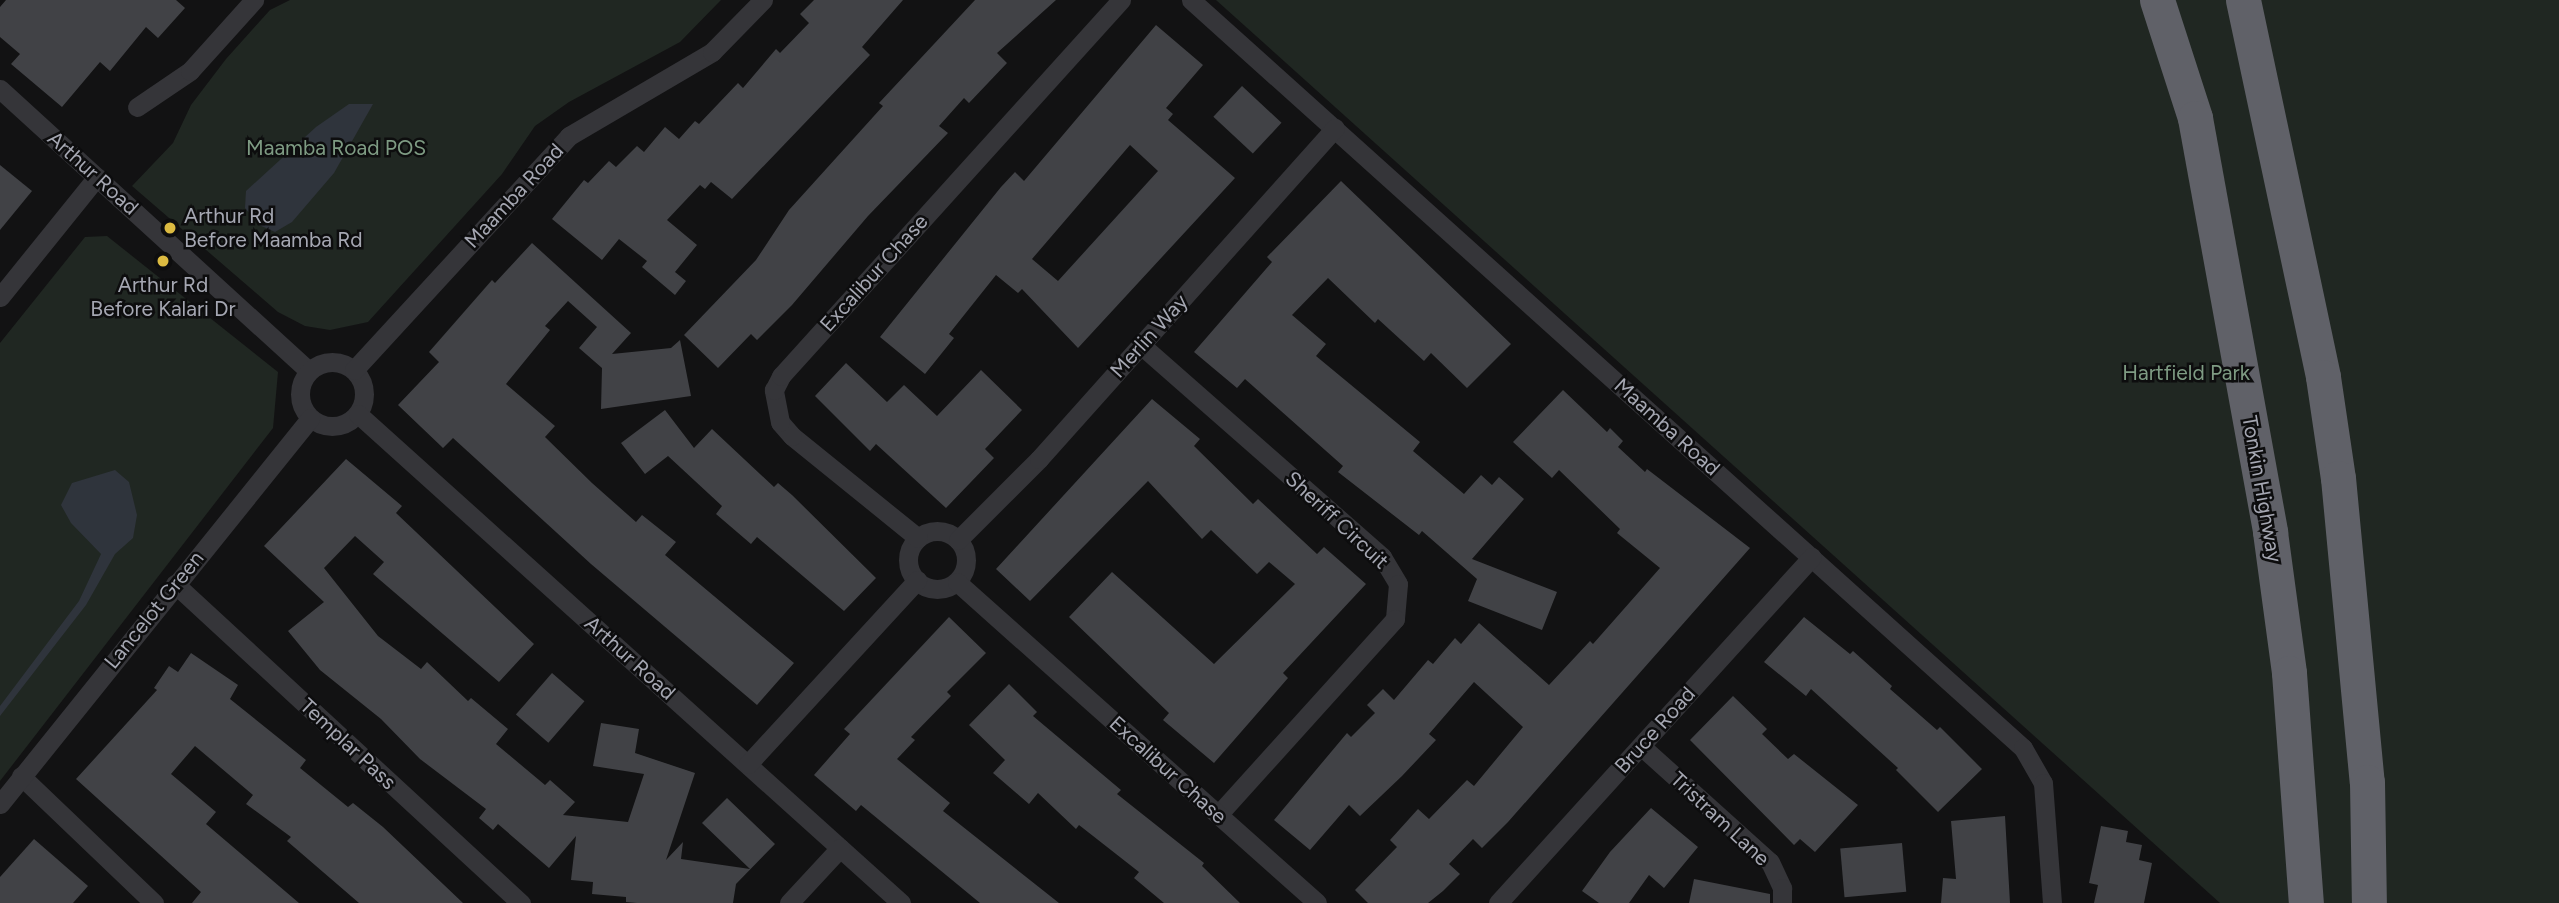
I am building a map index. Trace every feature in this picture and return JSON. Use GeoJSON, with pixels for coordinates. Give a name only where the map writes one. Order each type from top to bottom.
{"type":"FeatureCollection","features":[{"type":"Feature","properties":{"kind":"highway","name":"Tonkin Highway"},"geometry":{"type":"LineString","coordinates":[[2157,0],[2195,118],[2270,532],[2289,673],[2306,903]]}},
{"type":"Feature","properties":{"kind":"highway"},"geometry":{"type":"LineString","coordinates":[[2243,0],[2323,377],[2338,478],[2367,782],[2369,903]]}},
{"type":"Feature","properties":{"kind":"street"},"geometry":{"type":"LineString","coordinates":[[137,107],[190,71],[254,0]]}},
{"type":"Feature","properties":{"kind":"street","name":"Maamba Road"},"geometry":{"type":"LineString","coordinates":[[354,370],[569,136],[712,52],[763,0]]}},
{"type":"Feature","properties":{"kind":"street","name":"Excalibur Chase"},"geometry":{"type":"LineString","coordinates":[[918,538],[792,436],[780,422],[774,390],[781,376],[1121,0]]}},
{"type":"Feature","properties":{"kind":"street","name":"Maamba Road"},"geometry":{"type":"LineString","coordinates":[[1191,0],[2023,748],[2043,783],[2052,903]]}},
{"type":"Feature","properties":{"kind":"street","name":"Arthur Road"},"geometry":{"type":"LineString","coordinates":[[0,89],[309,371]]}},
{"type":"Feature","properties":{"kind":"street","name":"Merlin Way"},"geometry":{"type":"LineString","coordinates":[[958,540],[1039,459],[1335,128]]}},
{"type":"Feature","properties":{"kind":"street"},"geometry":{"type":"LineString","coordinates":[[0,297],[97,177]]}},
{"type":"Feature","properties":{"kind":"street","name":"Sheriff Circuit"},"geometry":{"type":"LineString","coordinates":[[1142,345],[1382,557],[1398,584],[1395,619],[1218,815]]}},
{"type":"Feature","properties":{"kind":"street"},"geometry":{"type":"LineString","coordinates":[[327,362],[354,370],[364,386],[358,414],[340,426],[319,424],[310,418],[300,400],[309,371],[327,362]]}},
{"type":"Feature","properties":{"kind":"street","name":"Arthur Road"},"geometry":{"type":"LineString","coordinates":[[358,414],[901,903]]}},
{"type":"Feature","properties":{"kind":"street","name":"Lancelot Green"},"geometry":{"type":"LineString","coordinates":[[0,804],[310,418]]}},
{"type":"Feature","properties":{"kind":"street"},"geometry":{"type":"LineString","coordinates":[[938,531],[958,540],[966,561],[957,582],[936,589],[916,580],[908,559],[918,538],[938,531]]}},
{"type":"Feature","properties":{"kind":"street","name":"Bruce Road"},"geometry":{"type":"LineString","coordinates":[[1498,903],[1812,557]]}},
{"type":"Feature","properties":{"kind":"street"},"geometry":{"type":"LineString","coordinates":[[748,764],[916,580]]}},
{"type":"Feature","properties":{"kind":"street","name":"Excalibur Chase"},"geometry":{"type":"LineString","coordinates":[[957,582],[1317,903]]}},
{"type":"Feature","properties":{"kind":"street","name":"Templar Pass"},"geometry":{"type":"LineString","coordinates":[[174,584],[522,903]]}},
{"type":"Feature","properties":{"kind":"street","name":"Tristram Lane"},"geometry":{"type":"LineString","coordinates":[[1641,746],[1770,862],[1782,888],[1782,903]]}},
{"type":"Feature","properties":{"kind":"street"},"geometry":{"type":"LineString","coordinates":[[21,776],[154,903]]}},
{"type":"Feature","properties":{"kind":"street"},"geometry":{"type":"LineString","coordinates":[[789,903],[840,848]]}},
{"type":"Feature","properties":{"kind":"green space","name":"Maamba Road POS"},"geometry":{"type":"Polygon","coordinates":[[[290,0],[721,0],[680,42],[569,102],[535,126],[502,174],[368,322],[330,330],[305,326],[278,312],[132,186],[173,143],[191,105],[226,59],[270,10],[290,0]]]}},
{"type":"Feature","properties":{"kind":"green space","name":"Hartfield Park"},"geometry":{"type":"Polygon","coordinates":[[[1216,0],[2559,0],[2559,903],[2220,903],[1216,0]]]}},
{"type":"Feature","properties":{"kind":"green space"},"geometry":{"type":"Polygon","coordinates":[[[107,236],[278,372],[273,428],[0,781],[0,343],[85,237],[107,236]]]}},
{"type":"Feature","properties":{"kind":"shaded area"},"geometry":{"type":"Polygon","coordinates":[[[349,104],[373,104],[334,173],[292,222],[275,232],[259,225],[245,208],[246,191],[316,127],[349,104]]]}},
{"type":"Feature","properties":{"kind":"shaded area"},"geometry":{"type":"Polygon","coordinates":[[[115,470],[129,482],[137,515],[133,538],[115,554],[86,605],[0,716],[0,706],[79,601],[101,554],[71,523],[61,505],[72,483],[115,470]]]}},
{"type":"Feature","properties":{"kind":"building"},"geometry":{"type":"Polygon","coordinates":[[[6,0],[176,0],[185,8],[158,38],[146,27],[110,71],[100,62],[62,107],[11,64],[20,54],[0,37],[0,7],[6,0]]]}},
{"type":"Feature","properties":{"kind":"building"},"geometry":{"type":"Polygon","coordinates":[[[814,0],[903,0],[862,47],[870,55],[732,199],[711,182],[705,189],[700,185],[667,220],[697,245],[675,272],[686,281],[675,295],[642,267],[647,261],[619,239],[602,260],[552,219],[584,180],[588,183],[609,161],[616,167],[637,146],[644,152],[665,127],[679,139],[695,121],[699,124],[738,83],[743,88],[776,49],[780,53],[809,23],[800,14],[814,0]]]}},
{"type":"Feature","properties":{"kind":"building"},"geometry":{"type":"Polygon","coordinates":[[[975,0],[1056,0],[997,53],[1007,63],[969,103],[964,98],[939,126],[948,133],[868,216],[792,305],[757,340],[751,334],[718,368],[684,335],[756,260],[789,210],[883,106],[879,103],[975,0]]]}},
{"type":"Feature","properties":{"kind":"building"},"geometry":{"type":"Polygon","coordinates":[[[1156,25],[1203,65],[1166,108],[1173,114],[1168,120],[1235,178],[1078,348],[1022,289],[1018,293],[996,275],[949,334],[954,338],[925,374],[880,337],[1001,187],[1015,172],[1024,181],[1156,25]],[[1130,145],[1032,259],[1058,281],[1158,171],[1130,145]]]}},
{"type":"Feature","properties":{"kind":"building"},"geometry":{"type":"Polygon","coordinates":[[[1242,86],[1281,123],[1253,154],[1213,117],[1242,86]]]}},
{"type":"Feature","properties":{"kind":"building"},"geometry":{"type":"Polygon","coordinates":[[[0,165],[32,191],[0,230],[0,165]]]}},
{"type":"Feature","properties":{"kind":"building"},"geometry":{"type":"Polygon","coordinates":[[[1341,181],[1511,344],[1467,388],[1431,353],[1424,361],[1378,319],[1375,323],[1328,278],[1292,315],[1326,344],[1316,356],[1420,442],[1413,451],[1464,494],[1481,475],[1492,485],[1499,477],[1524,499],[1472,559],[1557,592],[1542,630],[1468,601],[1477,579],[1422,531],[1419,535],[1338,472],[1343,466],[1245,379],[1237,388],[1194,352],[1272,262],[1267,257],[1341,181]]]}},
{"type":"Feature","properties":{"kind":"building"},"geometry":{"type":"Polygon","coordinates":[[[532,243],[631,333],[612,354],[671,348],[680,340],[691,396],[601,409],[602,368],[579,348],[597,327],[568,301],[545,326],[550,330],[506,384],[555,426],[545,437],[592,483],[636,522],[642,515],[676,542],[665,555],[794,663],[757,705],[591,564],[453,438],[443,448],[398,405],[439,362],[429,352],[492,280],[495,283],[532,243]]]}},
{"type":"Feature","properties":{"kind":"building"},"geometry":{"type":"Polygon","coordinates":[[[846,363],[887,402],[904,385],[937,416],[981,370],[1022,410],[985,449],[994,458],[946,508],[876,444],[870,451],[815,396],[846,363]]]}},
{"type":"Feature","properties":{"kind":"building"},"geometry":{"type":"Polygon","coordinates":[[[1563,390],[1607,432],[1610,428],[1623,441],[1618,447],[1645,472],[1647,469],[1750,548],[1508,822],[1482,848],[1473,839],[1449,864],[1460,874],[1443,891],[1428,903],[1368,903],[1355,890],[1397,847],[1390,840],[1418,809],[1429,819],[1467,780],[1474,786],[1523,727],[1474,682],[1429,734],[1436,740],[1402,776],[1360,816],[1349,805],[1310,850],[1274,820],[1347,733],[1351,737],[1375,713],[1367,705],[1383,689],[1394,700],[1428,660],[1433,664],[1455,638],[1461,644],[1479,623],[1549,685],[1590,641],[1593,644],[1660,568],[1617,533],[1620,529],[1559,470],[1552,478],[1513,442],[1563,390]]]}},
{"type":"Feature","properties":{"kind":"building"},"geometry":{"type":"Polygon","coordinates":[[[1152,399],[1200,439],[1194,446],[1253,504],[1258,499],[1317,554],[1324,547],[1366,584],[1283,673],[1288,678],[1214,763],[1163,720],[1169,713],[1069,617],[1112,572],[1214,664],[1295,584],[1269,562],[1257,574],[1211,530],[1202,539],[1148,481],[1030,601],[996,569],[1152,399]]]}},
{"type":"Feature","properties":{"kind":"building"},"geometry":{"type":"Polygon","coordinates":[[[665,410],[694,448],[712,429],[774,487],[778,483],[792,495],[876,578],[844,611],[757,537],[751,544],[716,514],[722,506],[668,456],[645,474],[621,443],[665,410]]]}},
{"type":"Feature","properties":{"kind":"building"},"geometry":{"type":"Polygon","coordinates":[[[346,459],[402,506],[396,513],[534,644],[499,682],[373,574],[384,562],[355,536],[324,568],[378,636],[421,669],[427,662],[468,701],[471,698],[508,729],[496,744],[545,785],[550,780],[575,802],[563,815],[628,822],[644,774],[593,766],[601,723],[639,729],[635,753],[695,773],[666,860],[683,842],[681,859],[750,869],[702,823],[727,798],[775,844],[736,884],[733,903],[637,903],[626,902],[626,897],[592,894],[593,882],[571,880],[576,836],[549,868],[498,824],[493,830],[479,818],[486,809],[420,759],[381,719],[320,670],[288,631],[324,602],[264,546],[346,459]]]}},
{"type":"Feature","properties":{"kind":"building"},"geometry":{"type":"Polygon","coordinates":[[[949,617],[986,653],[947,692],[951,696],[911,737],[915,740],[897,759],[950,803],[943,811],[1059,903],[980,903],[861,805],[856,811],[814,775],[850,734],[844,729],[949,617]]]}},
{"type":"Feature","properties":{"kind":"building"},"geometry":{"type":"Polygon","coordinates":[[[1804,617],[1850,654],[1853,651],[1892,686],[1890,689],[1937,730],[1940,727],[1982,769],[1938,812],[1896,770],[1898,768],[1811,689],[1806,696],[1764,662],[1804,617]]]}},
{"type":"Feature","properties":{"kind":"building"},"geometry":{"type":"Polygon","coordinates":[[[191,653],[238,685],[230,699],[306,760],[300,768],[348,807],[353,803],[383,827],[463,903],[359,903],[287,841],[291,837],[246,804],[253,795],[195,746],[171,774],[216,812],[206,824],[299,903],[192,903],[201,892],[76,779],[157,690],[154,688],[169,666],[178,672],[191,653]]]}},
{"type":"Feature","properties":{"kind":"building"},"geometry":{"type":"Polygon","coordinates":[[[552,673],[584,701],[548,743],[516,715],[552,673]]]}},
{"type":"Feature","properties":{"kind":"building"},"geometry":{"type":"Polygon","coordinates":[[[1009,684],[1037,712],[1033,716],[1121,790],[1117,794],[1204,863],[1202,866],[1240,903],[1164,903],[1134,878],[1139,872],[1079,825],[1076,829],[1038,793],[1029,804],[993,773],[1005,760],[969,725],[1009,684]]]}},
{"type":"Feature","properties":{"kind":"building"},"geometry":{"type":"Polygon","coordinates":[[[1733,696],[1767,729],[1762,734],[1788,759],[1794,754],[1858,805],[1815,852],[1800,839],[1794,845],[1690,740],[1733,696]]]}},
{"type":"Feature","properties":{"kind":"building"},"geometry":{"type":"Polygon","coordinates":[[[1651,808],[1698,847],[1664,888],[1649,875],[1629,903],[1599,903],[1582,891],[1610,852],[1651,808]]]}},
{"type":"Feature","properties":{"kind":"building"},"geometry":{"type":"Polygon","coordinates":[[[2005,816],[2010,903],[1941,903],[1943,878],[1956,879],[1951,821],[2005,816]]]}},
{"type":"Feature","properties":{"kind":"building"},"geometry":{"type":"Polygon","coordinates":[[[2101,826],[2128,831],[2126,842],[2142,845],[2139,860],[2152,863],[2144,903],[2094,903],[2098,885],[2089,883],[2101,826]]]}},
{"type":"Feature","properties":{"kind":"building"},"geometry":{"type":"Polygon","coordinates":[[[34,839],[88,886],[73,903],[0,903],[0,877],[34,839]]]}},
{"type":"Feature","properties":{"kind":"building"},"geometry":{"type":"Polygon","coordinates":[[[1902,843],[1906,892],[1845,897],[1840,848],[1902,843]]]}},
{"type":"Feature","properties":{"kind":"building"},"geometry":{"type":"Polygon","coordinates":[[[1694,879],[1770,894],[1770,903],[1689,903],[1694,879]]]}},
{"type":"Feature","properties":{"kind":"place","name":"Arthur Rd Before Maamba Rd"},"geometry":{"type":"Point","coordinates":[170,228]}},
{"type":"Feature","properties":{"kind":"place","name":"Arthur Rd Before Kalari Dr"},"geometry":{"type":"Point","coordinates":[163,261]}}]}
